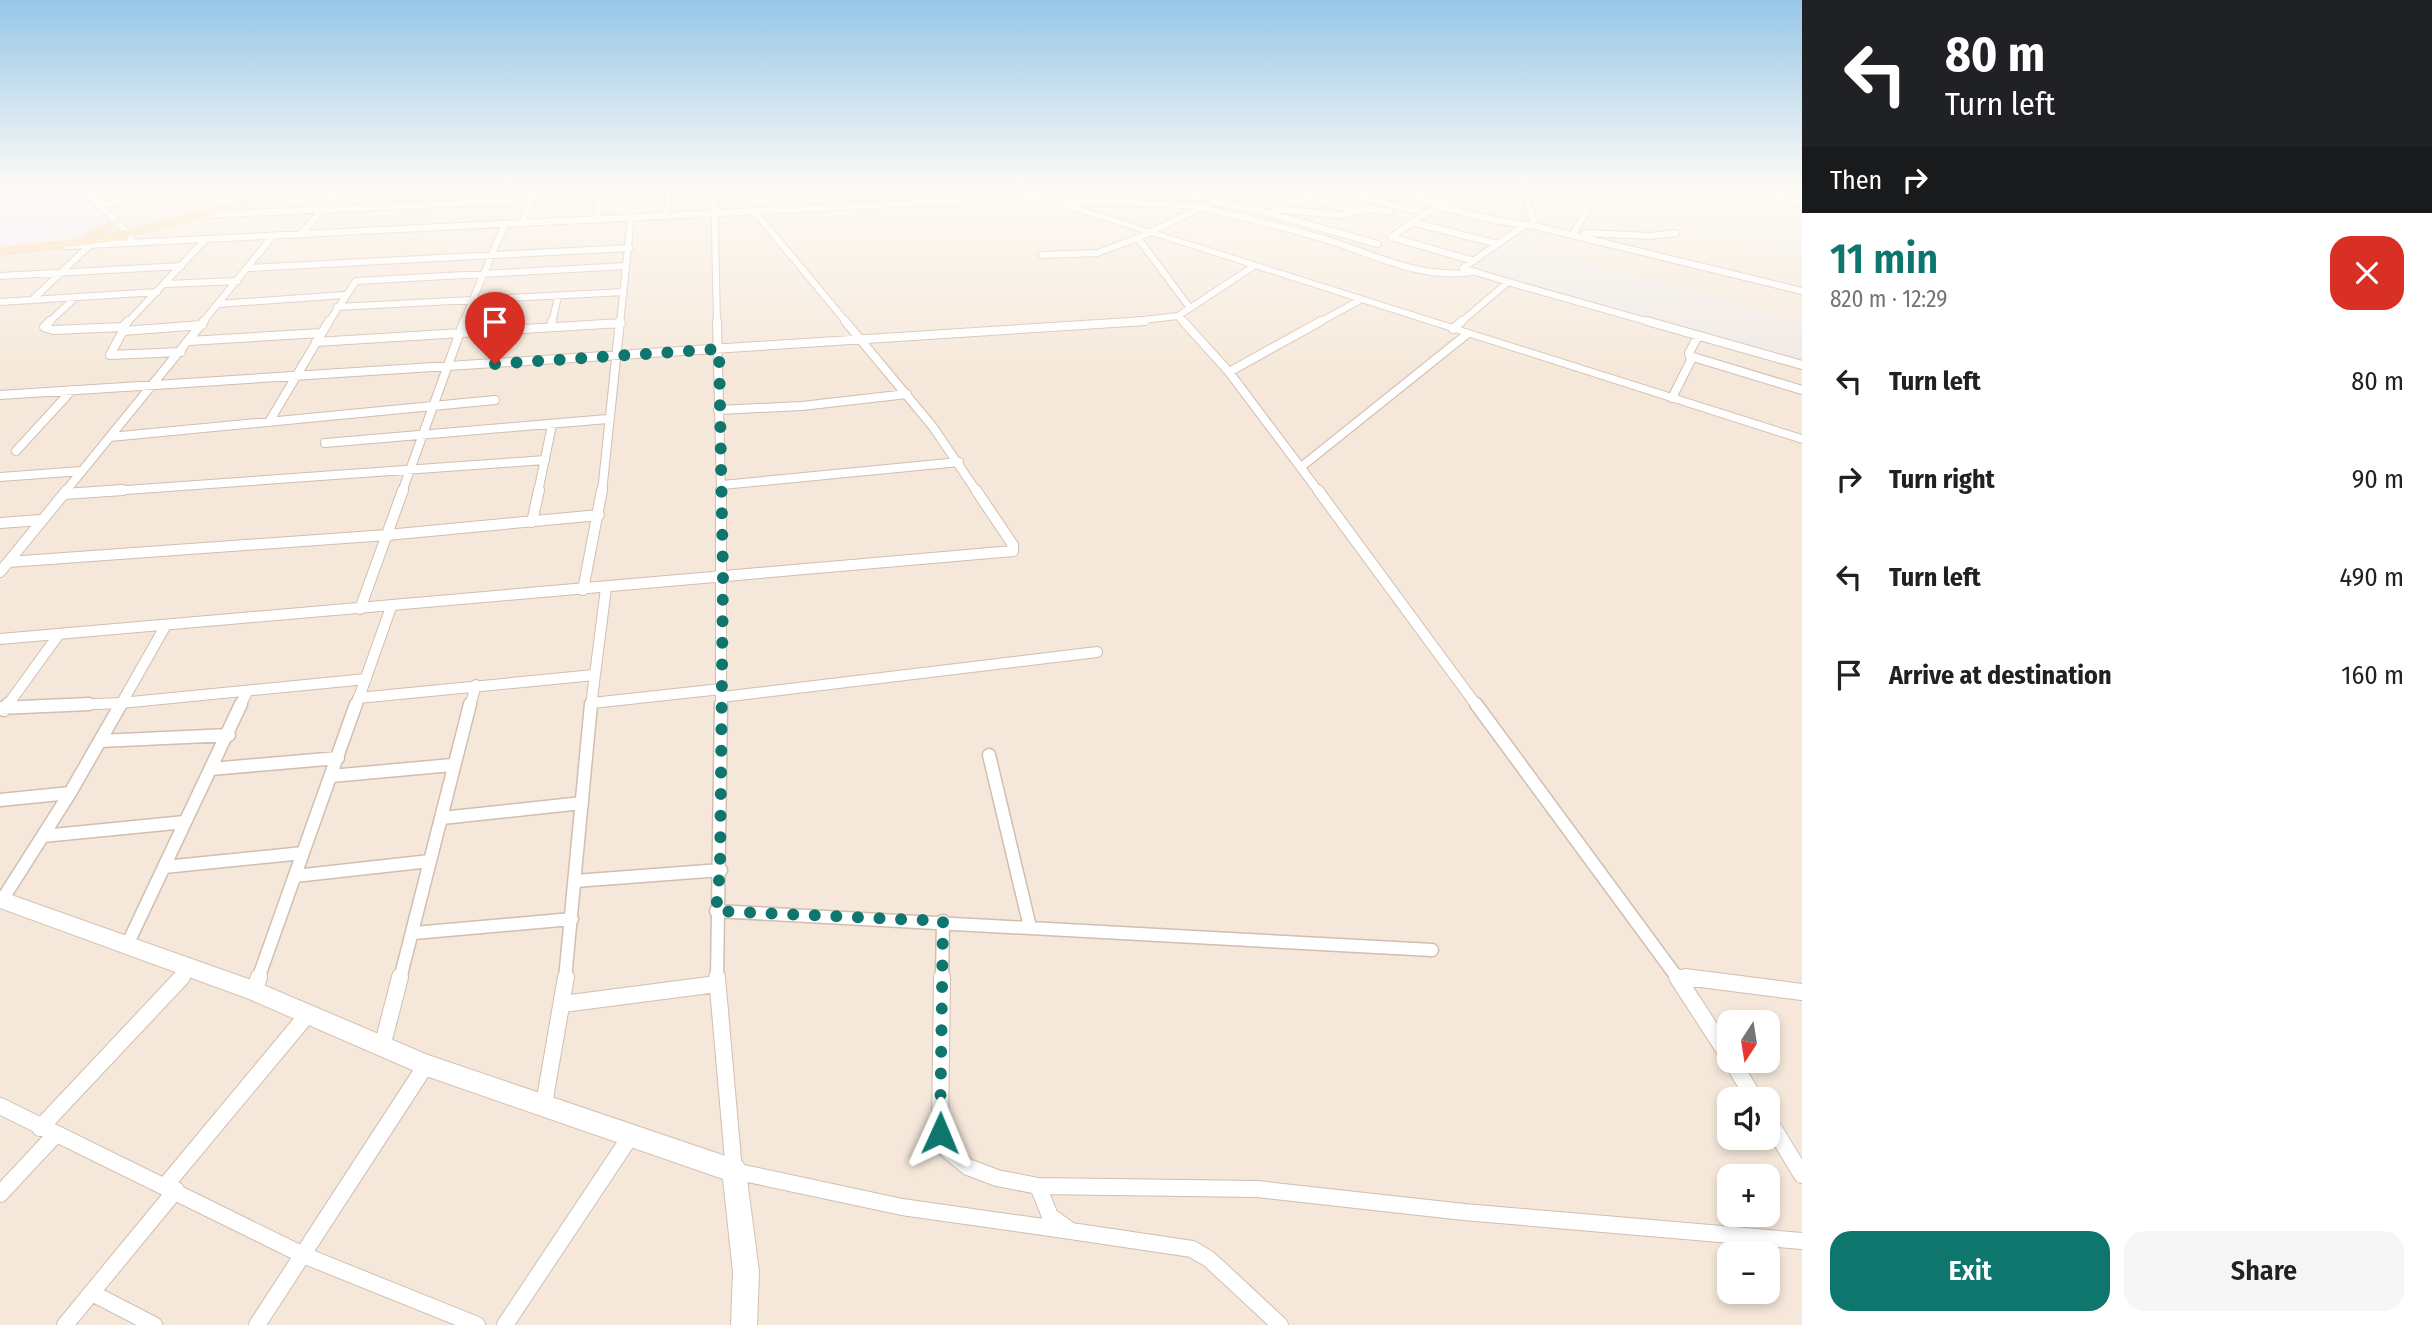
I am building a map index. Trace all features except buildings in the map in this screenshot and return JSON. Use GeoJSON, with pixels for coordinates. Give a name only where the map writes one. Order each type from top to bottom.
{"type":"FeatureCollection","features":[{"type":"Feature","properties":{"kind":"main road"},"geometry":{"type":"LineString","coordinates":[[1199,251],[1802,439]]}},
{"type":"Feature","properties":{"kind":"main road"},"geometry":{"type":"LineString","coordinates":[[1,900],[128,943],[254,991],[426,1065],[734,1171],[746,1272],[744,1325]]}},
{"type":"Feature","properties":{"kind":"street"},"geometry":{"type":"LineString","coordinates":[[32,300],[83,251]]}},
{"type":"Feature","properties":{"kind":"street"},"geometry":{"type":"LineString","coordinates":[[181,352],[110,355],[123,329],[195,251]]}},
{"type":"Feature","properties":{"kind":"street"},"geometry":{"type":"LineString","coordinates":[[0,572],[262,251]]}},
{"type":"Feature","properties":{"kind":"street"},"geometry":{"type":"LineString","coordinates":[[360,609],[460,331],[492,251]]}},
{"type":"Feature","properties":{"kind":"street"},"geometry":{"type":"LineString","coordinates":[[249,268],[580,251]]}},
{"type":"Feature","properties":{"kind":"street"},"geometry":{"type":"LineString","coordinates":[[583,590],[599,515],[607,419],[629,251]]}},
{"type":"Feature","properties":{"kind":"street"},"geometry":{"type":"LineString","coordinates":[[715,251],[723,576],[717,984],[734,1171],[902,1208],[1192,1249],[1209,1259],[1280,1325]]}},
{"type":"Feature","properties":{"kind":"street"},"geometry":{"type":"LineString","coordinates":[[0,639],[606,589],[723,576],[1005,554],[1013,551],[1013,545],[959,463],[907,394],[787,251]]}},
{"type":"Feature","properties":{"kind":"street"},"geometry":{"type":"LineString","coordinates":[[1042,255],[1102,251]]}},
{"type":"Feature","properties":{"kind":"street"},"geometry":{"type":"LineString","coordinates":[[1152,251],[1190,309]]}},
{"type":"Feature","properties":{"kind":"street"},"geometry":{"type":"LineString","coordinates":[[1363,251],[1422,270],[1452,276],[1473,272]]}},
{"type":"Feature","properties":{"kind":"street"},"geometry":{"type":"LineString","coordinates":[[1439,251],[1474,261]]}},
{"type":"Feature","properties":{"kind":"street"},"geometry":{"type":"LineString","coordinates":[[1488,251],[1463,269],[1802,365]]}},
{"type":"Feature","properties":{"kind":"street"},"geometry":{"type":"LineString","coordinates":[[1640,251],[1802,291]]}},
{"type":"Feature","properties":{"kind":"street"},"geometry":{"type":"LineString","coordinates":[[0,276],[181,266]]}},
{"type":"Feature","properties":{"kind":"street"},"geometry":{"type":"LineString","coordinates":[[269,422],[353,283],[361,280],[626,266]]}},
{"type":"Feature","properties":{"kind":"street"},"geometry":{"type":"LineString","coordinates":[[0,395],[1154,320],[1178,316],[1254,266]]}},
{"type":"Feature","properties":{"kind":"street"},"geometry":{"type":"LineString","coordinates":[[0,283],[10,275]]}},
{"type":"Feature","properties":{"kind":"street"},"geometry":{"type":"LineString","coordinates":[[165,284],[238,281]]}},
{"type":"Feature","properties":{"kind":"street"},"geometry":{"type":"LineString","coordinates":[[1453,330],[1508,282]]}},
{"type":"Feature","properties":{"kind":"street"},"geometry":{"type":"LineString","coordinates":[[0,302],[157,292]]}},
{"type":"Feature","properties":{"kind":"street"},"geometry":{"type":"LineString","coordinates":[[337,307],[624,292]]}},
{"type":"Feature","properties":{"kind":"street"},"geometry":{"type":"LineString","coordinates":[[218,304],[344,295]]}},
{"type":"Feature","properties":{"kind":"street"},"geometry":{"type":"LineString","coordinates":[[76,297],[44,327],[53,330],[202,325]]}},
{"type":"Feature","properties":{"kind":"street"},"geometry":{"type":"LineString","coordinates":[[551,326],[558,297]]}},
{"type":"Feature","properties":{"kind":"street"},"geometry":{"type":"LineString","coordinates":[[1229,372],[1360,300]]}},
{"type":"Feature","properties":{"kind":"street"},"geometry":{"type":"LineString","coordinates":[[1178,316],[1229,372],[1300,467],[1676,976],[1717,1039]]}},
{"type":"Feature","properties":{"kind":"street"},"geometry":{"type":"LineString","coordinates":[[316,342],[621,323]]}},
{"type":"Feature","properties":{"kind":"street"},"geometry":{"type":"LineString","coordinates":[[189,341],[321,333]]}},
{"type":"Feature","properties":{"kind":"street"},"geometry":{"type":"LineString","coordinates":[[1300,467],[1467,334]]}},
{"type":"Feature","properties":{"kind":"street"},"geometry":{"type":"LineString","coordinates":[[1672,398],[1688,367],[1689,352],[1698,336]]}},
{"type":"Feature","properties":{"kind":"street"},"geometry":{"type":"LineString","coordinates":[[1690,356],[1802,390]]}},
{"type":"Feature","properties":{"kind":"street"},"geometry":{"type":"LineString","coordinates":[[16,451],[72,390]]}},
{"type":"Feature","properties":{"kind":"street"},"geometry":{"type":"LineString","coordinates":[[718,410],[802,406],[907,394]]}},
{"type":"Feature","properties":{"kind":"street"},"geometry":{"type":"LineString","coordinates":[[110,437],[495,400]]}},
{"type":"Feature","properties":{"kind":"street"},"geometry":{"type":"LineString","coordinates":[[325,443],[421,437],[607,419]]}},
{"type":"Feature","properties":{"kind":"street"},"geometry":{"type":"LineString","coordinates":[[532,522],[552,425]]}},
{"type":"Feature","properties":{"kind":"street"},"geometry":{"type":"LineString","coordinates":[[64,494],[545,460]]}},
{"type":"Feature","properties":{"kind":"street"},"geometry":{"type":"LineString","coordinates":[[722,485],[959,463]]}},
{"type":"Feature","properties":{"kind":"street"},"geometry":{"type":"LineString","coordinates":[[0,477],[82,471]]}},
{"type":"Feature","properties":{"kind":"street"},"geometry":{"type":"LineString","coordinates":[[8,562],[387,535],[599,515]]}},
{"type":"Feature","properties":{"kind":"street"},"geometry":{"type":"LineString","coordinates":[[0,523],[40,520]]}},
{"type":"Feature","properties":{"kind":"street"},"geometry":{"type":"LineString","coordinates":[[544,1104],[563,1004],[594,675],[606,589]]}},
{"type":"Feature","properties":{"kind":"street"},"geometry":{"type":"LineString","coordinates":[[254,991],[391,607]]}},
{"type":"Feature","properties":{"kind":"street"},"geometry":{"type":"LineString","coordinates":[[1,900],[70,793],[166,625]]}},
{"type":"Feature","properties":{"kind":"street"},"geometry":{"type":"LineString","coordinates":[[2,710],[58,634]]}},
{"type":"Feature","properties":{"kind":"street"},"geometry":{"type":"LineString","coordinates":[[592,703],[721,693],[1097,652]]}},
{"type":"Feature","properties":{"kind":"street"},"geometry":{"type":"LineString","coordinates":[[359,698],[594,675]]}},
{"type":"Feature","properties":{"kind":"street"},"geometry":{"type":"LineString","coordinates":[[2,710],[121,704],[366,679]]}},
{"type":"Feature","properties":{"kind":"street"},"geometry":{"type":"LineString","coordinates":[[382,1047],[414,933],[452,765],[476,685]]}},
{"type":"Feature","properties":{"kind":"street"},"geometry":{"type":"LineString","coordinates":[[128,943],[229,735],[247,692]]}},
{"type":"Feature","properties":{"kind":"street"},"geometry":{"type":"LineString","coordinates":[[100,741],[229,735]]}},
{"type":"Feature","properties":{"kind":"street"},"geometry":{"type":"LineString","coordinates":[[989,755],[1030,928]]}},
{"type":"Feature","properties":{"kind":"street"},"geometry":{"type":"LineString","coordinates":[[211,769],[338,758]]}},
{"type":"Feature","properties":{"kind":"street"},"geometry":{"type":"LineString","coordinates":[[331,776],[452,765]]}},
{"type":"Feature","properties":{"kind":"street"},"geometry":{"type":"LineString","coordinates":[[0,800],[70,793]]}},
{"type":"Feature","properties":{"kind":"street"},"geometry":{"type":"LineString","coordinates":[[442,818],[582,803]]}},
{"type":"Feature","properties":{"kind":"street"},"geometry":{"type":"LineString","coordinates":[[43,836],[185,822]]}},
{"type":"Feature","properties":{"kind":"street"},"geometry":{"type":"LineString","coordinates":[[164,867],[303,853]]}},
{"type":"Feature","properties":{"kind":"street"},"geometry":{"type":"LineString","coordinates":[[295,876],[430,862]]}},
{"type":"Feature","properties":{"kind":"street"},"geometry":{"type":"LineString","coordinates":[[576,880],[720,870]]}},
{"type":"Feature","properties":{"kind":"street"},"geometry":{"type":"LineString","coordinates":[[716,911],[943,921],[1188,939],[1432,950]]}},
{"type":"Feature","properties":{"kind":"street"},"geometry":{"type":"LineString","coordinates":[[414,933],[572,919]]}},
{"type":"Feature","properties":{"kind":"street"},"geometry":{"type":"LineString","coordinates":[[943,921],[940,1133],[945,1148],[968,1167],[997,1178],[1038,1186],[1257,1189],[1464,1212],[1802,1241]]}},
{"type":"Feature","properties":{"kind":"street"},"geometry":{"type":"LineString","coordinates":[[40,1128],[191,967]]}},
{"type":"Feature","properties":{"kind":"street"},"geometry":{"type":"LineString","coordinates":[[1676,976],[1802,992]]}},
{"type":"Feature","properties":{"kind":"street"},"geometry":{"type":"LineString","coordinates":[[563,1004],[717,984]]}},
{"type":"Feature","properties":{"kind":"street"},"geometry":{"type":"LineString","coordinates":[[65,1325],[308,1014]]}},
{"type":"Feature","properties":{"kind":"street"},"geometry":{"type":"LineString","coordinates":[[257,1325],[426,1065]]}},
{"type":"Feature","properties":{"kind":"street"},"geometry":{"type":"LineString","coordinates":[[0,1106],[303,1255],[477,1325]]}},
{"type":"Feature","properties":{"kind":"street"},"geometry":{"type":"LineString","coordinates":[[0,1194],[56,1134]]}},
{"type":"Feature","properties":{"kind":"street"},"geometry":{"type":"LineString","coordinates":[[505,1325],[630,1137]]}},
{"type":"Feature","properties":{"kind":"street"},"geometry":{"type":"LineString","coordinates":[[1780,1139],[1802,1175]]}},
{"type":"Feature","properties":{"kind":"street"},"geometry":{"type":"LineString","coordinates":[[1038,1186],[1050,1216],[1071,1231]]}},
{"type":"Feature","properties":{"kind":"street"},"geometry":{"type":"LineString","coordinates":[[92,1293],[154,1325]]}},
{"type":"Feature","properties":{"kind":"shaded area"},"geometry":{"type":"Polygon","coordinates":[[[0,251],[1530,251],[1802,363],[1802,1325],[0,1325],[0,251]]]}},
{"type":"Feature","properties":{"kind":"shaded area"},"geometry":{"type":"Polygon","coordinates":[[[1483,251],[1545,251],[1802,322],[1802,363],[1461,268],[1483,251]]]}},
{"type":"Feature","properties":{"kind":"shaded area"},"geometry":{"type":"Polygon","coordinates":[[[1545,251],[1789,251],[1802,254],[1802,322],[1545,251]]]}},
{"type":"Feature","properties":{"kind":"route"},"geometry":{"type":"LineString","coordinates":[[495,364],[719,349],[723,576],[720,870],[716,911],[943,921],[940,1133]]}}]}
